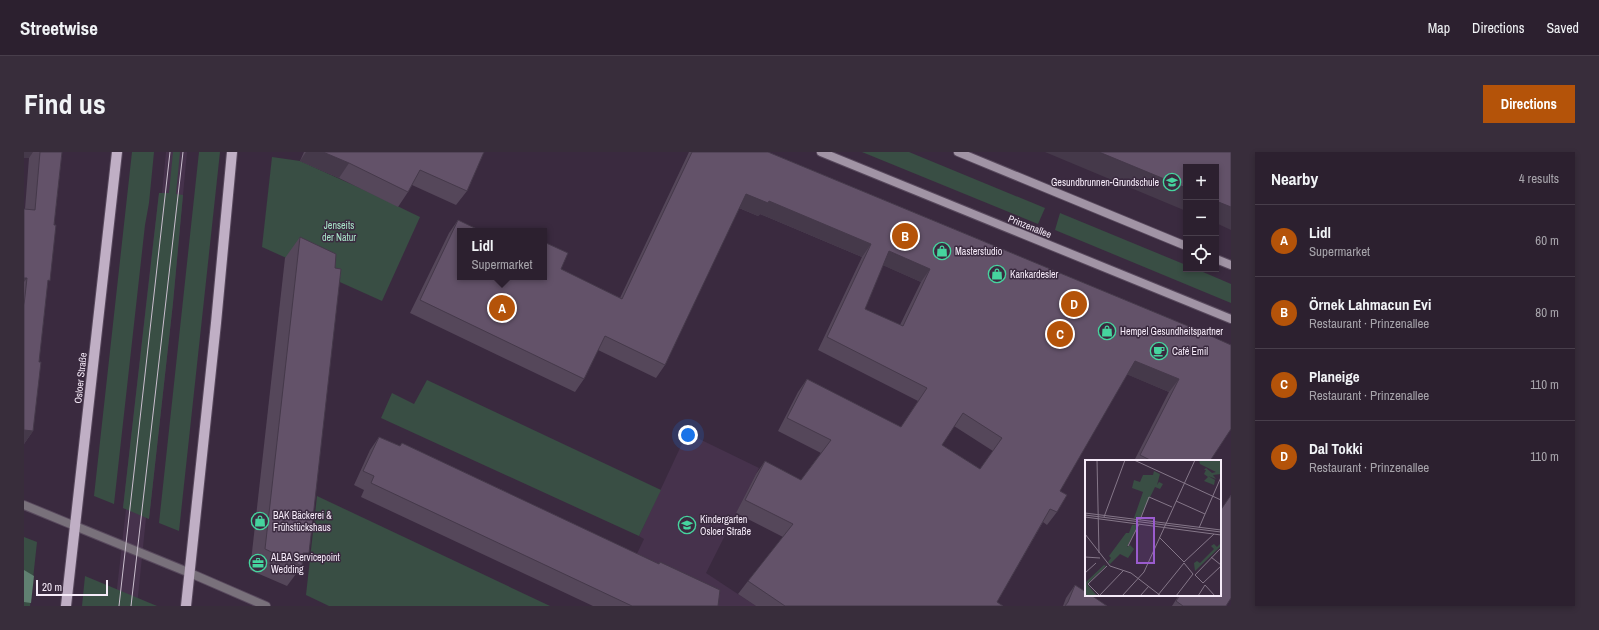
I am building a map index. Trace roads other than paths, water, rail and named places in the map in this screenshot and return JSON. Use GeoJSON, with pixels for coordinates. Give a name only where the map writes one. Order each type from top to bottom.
{"type":"FeatureCollection","features":[{"type":"Feature","properties":{"kind":"main road","name":"Osloer Straße"},"geometry":{"type":"LineString","coordinates":[[66,606],[117,152]]}},
{"type":"Feature","properties":{"kind":"main road"},"geometry":{"type":"LineString","coordinates":[[186,606],[232,152]]}},
{"type":"Feature","properties":{"kind":"main road","name":"Prinzenallee"},"geometry":{"type":"LineString","coordinates":[[821,152],[1231,319]]}},
{"type":"Feature","properties":{"kind":"main road"},"geometry":{"type":"LineString","coordinates":[[958,152],[1183,245]]}},
{"type":"Feature","properties":{"kind":"main road"},"geometry":{"type":"LineString","coordinates":[[1219,260],[1231,265]]}},
{"type":"Feature","properties":{"kind":"street"},"geometry":{"type":"LineString","coordinates":[[24,505],[266,606]]}},
{"type":"Feature","properties":{"kind":"tram line"},"geometry":{"type":"LineString","coordinates":[[119,606],[170,152]]}},
{"type":"Feature","properties":{"kind":"tram line"},"geometry":{"type":"LineString","coordinates":[[131,606],[183,152]]}},
{"type":"Feature","properties":{"kind":"place","name":"Gesundbrunnen-Grundschule"},"geometry":{"type":"Point","coordinates":[1172,182]}},
{"type":"Feature","properties":{"kind":"place","name":"Örnek Lahmacun Evi"},"geometry":{"type":"Point","coordinates":[905,236]}},
{"type":"Feature","properties":{"kind":"place","name":"Masterstudio"},"geometry":{"type":"Point","coordinates":[942,251]}},
{"type":"Feature","properties":{"kind":"place","name":"Kankardesler"},"geometry":{"type":"Point","coordinates":[997,274]}},
{"type":"Feature","properties":{"kind":"place","name":"Dal Tokki"},"geometry":{"type":"Point","coordinates":[1074,304]}},
{"type":"Feature","properties":{"kind":"place","name":"Lidl"},"geometry":{"type":"Point","coordinates":[502,308]}},
{"type":"Feature","properties":{"kind":"place","name":"Hempel Gesundheitspartner"},"geometry":{"type":"Point","coordinates":[1107,331]}},
{"type":"Feature","properties":{"kind":"place","name":"Planeige"},"geometry":{"type":"Point","coordinates":[1060,334]}},
{"type":"Feature","properties":{"kind":"place","name":"Café Emil"},"geometry":{"type":"Point","coordinates":[1159,351]}},
{"type":"Feature","properties":{"kind":"place","name":"BAK Bäckerei & Frühstückshaus"},"geometry":{"type":"Point","coordinates":[260,521]}},
{"type":"Feature","properties":{"kind":"place","name":"Kindergarten Osloer Straße"},"geometry":{"type":"Point","coordinates":[687,525]}},
{"type":"Feature","properties":{"kind":"place","name":"ALBA Servicepoint Wedding"},"geometry":{"type":"Point","coordinates":[258,563]}},
{"type":"Feature","properties":{"kind":"park label","name":"Jenseits der Natur"},"geometry":{"type":"Point","coordinates":[339,230]}}]}
